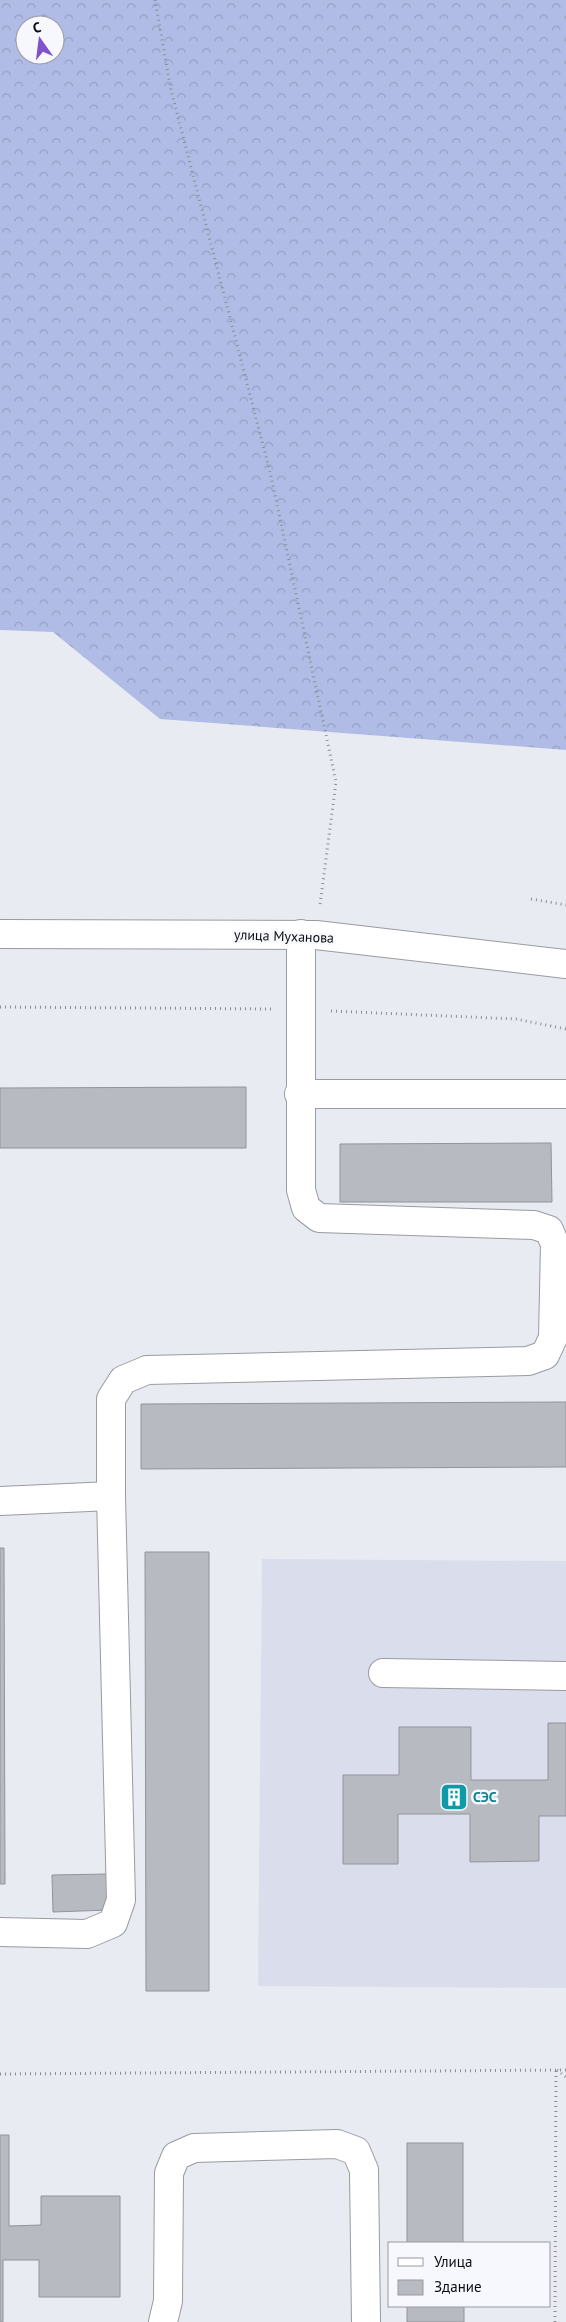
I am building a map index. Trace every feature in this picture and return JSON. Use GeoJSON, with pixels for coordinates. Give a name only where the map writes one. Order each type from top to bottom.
{"type":"FeatureCollection","features":[{"type":"Feature","properties":{"kind":"street","name":"улица Муханова"},"geometry":{"type":"LineString","coordinates":[[0,934],[308,935],[566,964]]}},
{"type":"Feature","properties":{"kind":"street"},"geometry":{"type":"LineString","coordinates":[[0,1932],[87,1934],[113,1923],[120,1900],[111,1496],[111,1399],[123,1380],[147,1370],[528,1361],[545,1355],[553,1338],[555,1244],[549,1230],[534,1226],[319,1218],[306,1208],[301,1190],[299,1094],[308,935]]}},
{"type":"Feature","properties":{"kind":"street"},"geometry":{"type":"LineString","coordinates":[[299,1094],[566,1094]]}},
{"type":"Feature","properties":{"kind":"street"},"geometry":{"type":"LineString","coordinates":[[0,1501],[111,1496]]}},
{"type":"Feature","properties":{"kind":"street"},"geometry":{"type":"LineString","coordinates":[[383,1674],[566,1676]]}},
{"type":"Feature","properties":{"kind":"street"},"geometry":{"type":"LineString","coordinates":[[163,2322],[168,2301],[169,2173],[176,2156],[194,2148],[337,2144],[356,2151],[364,2170],[366,2322]]}},
{"type":"Feature","properties":{"kind":"path"},"geometry":{"type":"LineString","coordinates":[[155,0],[171,90],[271,476],[336,782],[308,935]]}},
{"type":"Feature","properties":{"kind":"path"},"geometry":{"type":"LineString","coordinates":[[531,899],[566,905]]}},
{"type":"Feature","properties":{"kind":"path"},"geometry":{"type":"LineString","coordinates":[[556,2070],[566,2077]]}},
{"type":"Feature","properties":{"kind":"path"},"geometry":{"type":"LineString","coordinates":[[555,2322],[556,2070]]}},
{"type":"Feature","properties":{"kind":"path"},"geometry":{"type":"LineString","coordinates":[[0,2074],[566,2070]]}},
{"type":"Feature","properties":{"kind":"shaded area"},"geometry":{"type":"Polygon","coordinates":[[[262,1559],[566,1561],[566,1988],[258,1986],[262,1559]]]}},
{"type":"Feature","properties":{"kind":"green space"},"geometry":{"type":"Polygon","coordinates":[[[0,0],[566,0],[566,750],[160,719],[53,632],[0,630],[0,0]]]}},
{"type":"Feature","properties":{"kind":"building"},"geometry":{"type":"Polygon","coordinates":[[[246,1087],[246,1148],[0,1148],[0,1088],[246,1087]]]}},
{"type":"Feature","properties":{"kind":"building"},"geometry":{"type":"Polygon","coordinates":[[[551,1143],[552,1202],[340,1202],[340,1144],[551,1143]]]}},
{"type":"Feature","properties":{"kind":"building"},"geometry":{"type":"Polygon","coordinates":[[[566,1402],[566,1467],[141,1469],[141,1404],[566,1402]]]}},
{"type":"Feature","properties":{"kind":"building"},"geometry":{"type":"Polygon","coordinates":[[[0,1548],[4,1548],[5,1884],[0,1884],[0,1548]]]}},
{"type":"Feature","properties":{"kind":"building"},"geometry":{"type":"Polygon","coordinates":[[[145,1552],[209,1552],[209,1991],[146,1991],[145,1552]]]}},
{"type":"Feature","properties":{"kind":"building","name":"СЭС"},"geometry":{"type":"Polygon","coordinates":[[[548,1723],[566,1723],[566,1816],[539,1816],[539,1861],[470,1862],[470,1814],[398,1814],[398,1864],[343,1864],[343,1775],[399,1775],[399,1727],[471,1727],[471,1780],[548,1780],[548,1723]]]}},
{"type":"Feature","properties":{"kind":"building"},"geometry":{"type":"Polygon","coordinates":[[[108,1874],[109,1910],[53,1912],[52,1875],[108,1874]]]}},
{"type":"Feature","properties":{"kind":"building"},"geometry":{"type":"Polygon","coordinates":[[[0,2135],[9,2135],[9,2226],[41,2225],[41,2196],[120,2196],[120,2297],[39,2297],[39,2260],[3,2260],[3,2322],[0,2322],[0,2135]]]}},
{"type":"Feature","properties":{"kind":"building"},"geometry":{"type":"Polygon","coordinates":[[[407,2143],[463,2143],[463,2242],[407,2242],[407,2143]]]}},
{"type":"Feature","properties":{"kind":"building"},"geometry":{"type":"Polygon","coordinates":[[[407,2307],[464,2307],[464,2322],[407,2322],[407,2307]]]}},
{"type":"Feature","properties":{"kind":"place","name":"СЭС"},"geometry":{"type":"Point","coordinates":[454,1797]}}]}
